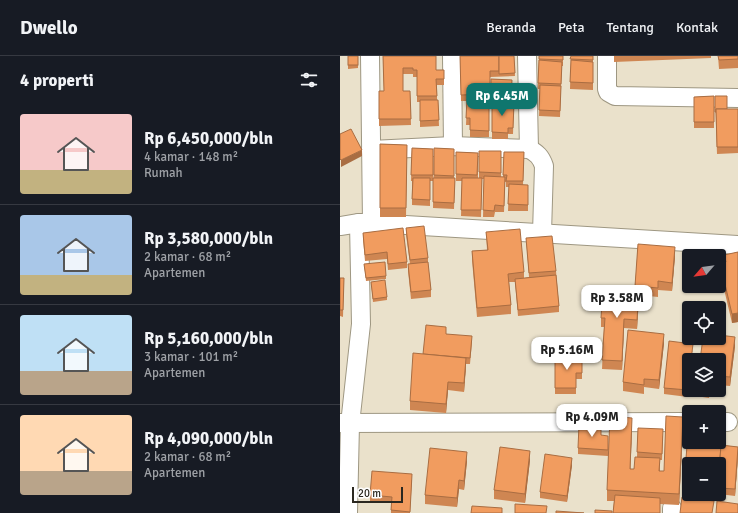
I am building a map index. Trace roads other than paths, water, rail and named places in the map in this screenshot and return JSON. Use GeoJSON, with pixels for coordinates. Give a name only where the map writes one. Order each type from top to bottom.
{"type":"FeatureCollection","features":[{"type":"Feature","properties":{"kind":"street"},"geometry":{"type":"LineString","coordinates":[[348,513],[345,423],[361,324],[365,223],[371,150],[370,56]]}},
{"type":"Feature","properties":{"kind":"street"},"geometry":{"type":"LineString","coordinates":[[452,56],[453,146]]}},
{"type":"Feature","properties":{"kind":"street"},"geometry":{"type":"LineString","coordinates":[[528,56],[529,149]]}},
{"type":"Feature","properties":{"kind":"street"},"geometry":{"type":"LineString","coordinates":[[607,56],[607,89],[608,92],[615,96],[738,98]]}},
{"type":"Feature","properties":{"kind":"street"},"geometry":{"type":"LineString","coordinates":[[371,150],[453,146],[529,149],[541,158],[544,166],[542,234]]}},
{"type":"Feature","properties":{"kind":"street"},"geometry":{"type":"LineString","coordinates":[[340,226],[365,223],[738,245]]}},
{"type":"Feature","properties":{"kind":"street"},"geometry":{"type":"LineString","coordinates":[[345,423],[682,422]]}}]}
